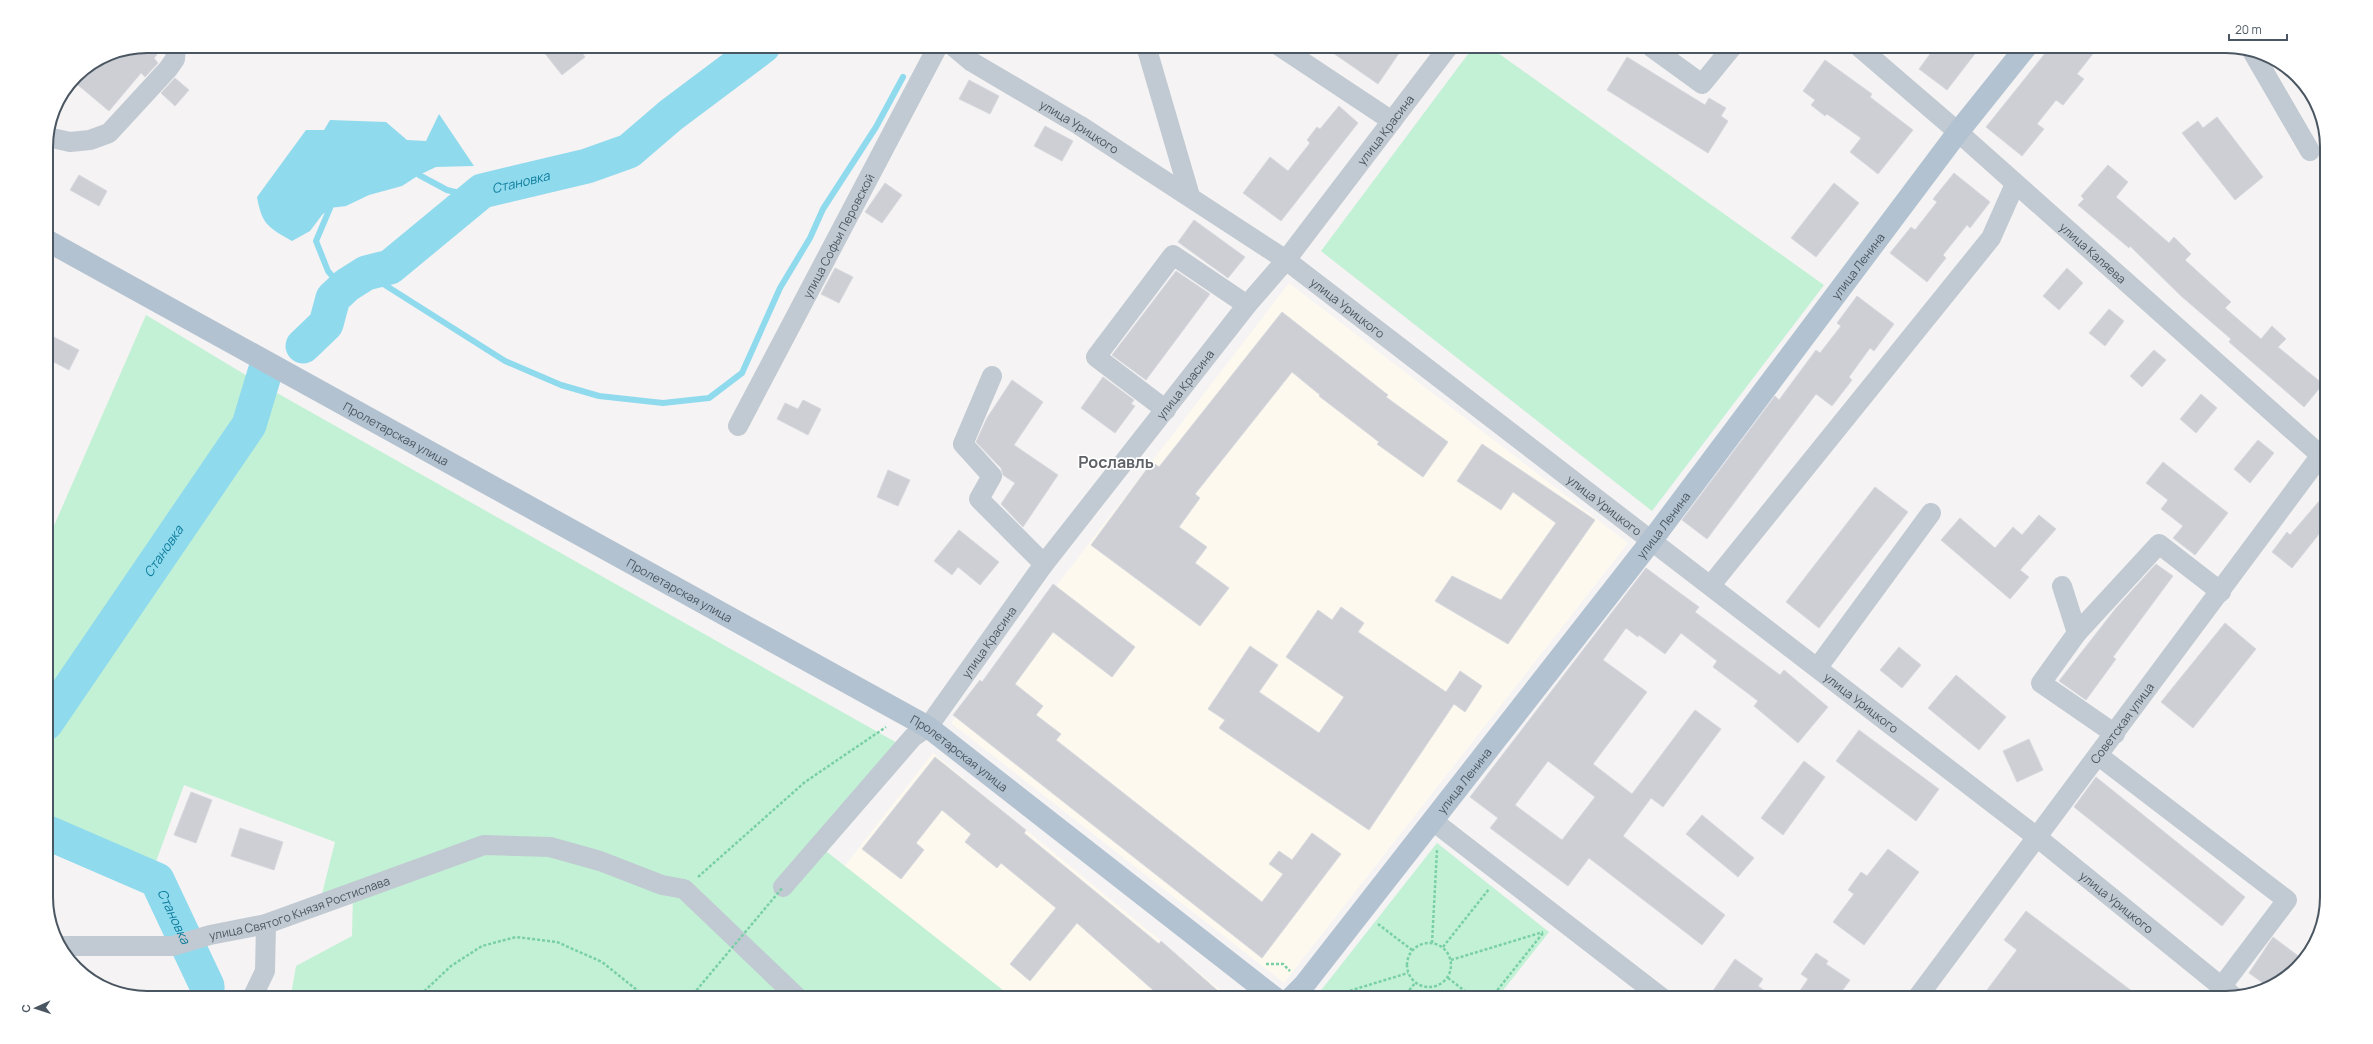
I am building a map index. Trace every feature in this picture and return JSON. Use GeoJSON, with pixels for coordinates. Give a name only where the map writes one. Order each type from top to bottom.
{"type":"FeatureCollection","features":[{"type":"Feature","properties":{"kind":"main road","name":"улица Ленина"},"geometry":{"type":"LineString","coordinates":[[1298,991],[1433,821],[1652,540],[1958,132],[2021,53]]}},
{"type":"Feature","properties":{"kind":"main road","name":"Пролетарская улица"},"geometry":{"type":"LineString","coordinates":[[53,244],[928,726],[1266,991]]}},
{"type":"Feature","properties":{"kind":"street"},"geometry":{"type":"LineString","coordinates":[[53,138],[70,142],[90,140],[109,133],[168,69],[174,59],[175,53]]}},
{"type":"Feature","properties":{"kind":"street","name":"улица Софьи Перовской"},"geometry":{"type":"LineString","coordinates":[[738,426],[934,53]]}},
{"type":"Feature","properties":{"kind":"street","name":"улица Урицкого"},"geometry":{"type":"LineString","coordinates":[[961,53],[972,62],[1079,125],[1286,260],[1818,667],[2038,838],[2227,991]]}},
{"type":"Feature","properties":{"kind":"street"},"geometry":{"type":"LineString","coordinates":[[1148,53],[1190,196]]}},
{"type":"Feature","properties":{"kind":"street"},"geometry":{"type":"LineString","coordinates":[[1290,53],[1392,121]]}},
{"type":"Feature","properties":{"kind":"street","name":"улица Красина"},"geometry":{"type":"LineString","coordinates":[[928,726],[1044,564],[1247,305],[1286,260],[1444,53]]}},
{"type":"Feature","properties":{"kind":"street"},"geometry":{"type":"LineString","coordinates":[[1659,53],[1702,84],[1727,53]]}},
{"type":"Feature","properties":{"kind":"street","name":"улица Каляева"},"geometry":{"type":"LineString","coordinates":[[1866,53],[2320,450]]}},
{"type":"Feature","properties":{"kind":"street"},"geometry":{"type":"LineString","coordinates":[[2256,58],[2310,151]]}},
{"type":"Feature","properties":{"kind":"street"},"geometry":{"type":"LineString","coordinates":[[1711,585],[1991,238],[2015,184]]}},
{"type":"Feature","properties":{"kind":"street"},"geometry":{"type":"LineString","coordinates":[[1166,410],[1096,357],[1173,255],[1247,305]]}},
{"type":"Feature","properties":{"kind":"street"},"geometry":{"type":"LineString","coordinates":[[992,376],[963,444],[992,476],[979,499],[1044,564]]}},
{"type":"Feature","properties":{"kind":"street","name":"Советская улица"},"geometry":{"type":"LineString","coordinates":[[1922,991],[2320,461]]}},
{"type":"Feature","properties":{"kind":"street"},"geometry":{"type":"LineString","coordinates":[[1818,667],[1931,513]]}},
{"type":"Feature","properties":{"kind":"street"},"geometry":{"type":"LineString","coordinates":[[2115,734],[2041,682],[2077,633],[2159,544],[2221,592]]}},
{"type":"Feature","properties":{"kind":"street"},"geometry":{"type":"LineString","coordinates":[[2062,586],[2077,633]]}},
{"type":"Feature","properties":{"kind":"street"},"geometry":{"type":"LineString","coordinates":[[783,886],[912,737],[928,726]]}},
{"type":"Feature","properties":{"kind":"street"},"geometry":{"type":"LineString","coordinates":[[2099,756],[2287,900],[2227,991]]}},
{"type":"Feature","properties":{"kind":"street"},"geometry":{"type":"LineString","coordinates":[[1433,821],[1653,991]]}},
{"type":"Feature","properties":{"kind":"street","name":"улица Святого Князя Ростислава"},"geometry":{"type":"LineString","coordinates":[[67,946],[173,946],[210,935],[266,924],[484,845],[550,847],[600,861],[662,885],[684,889]]}},
{"type":"Feature","properties":{"kind":"street"},"geometry":{"type":"LineString","coordinates":[[684,889],[791,991]]}},
{"type":"Feature","properties":{"kind":"street"},"geometry":{"type":"LineString","coordinates":[[255,991],[265,971],[266,924]]}},
{"type":"Feature","properties":{"kind":"path"},"geometry":{"type":"LineString","coordinates":[[684,889],[805,782],[890,724]]}},
{"type":"Feature","properties":{"kind":"path"},"geometry":{"type":"LineString","coordinates":[[1438,849],[1443,853]]}},
{"type":"Feature","properties":{"kind":"path"},"geometry":{"type":"LineString","coordinates":[[1433,854],[1438,849]]}},
{"type":"Feature","properties":{"kind":"path"},"geometry":{"type":"LineString","coordinates":[[1432,943],[1438,849]]}},
{"type":"Feature","properties":{"kind":"path"},"geometry":{"type":"LineString","coordinates":[[1483,885],[1495,894]]}},
{"type":"Feature","properties":{"kind":"path"},"geometry":{"type":"LineString","coordinates":[[696,991],[783,886]]}},
{"type":"Feature","properties":{"kind":"path"},"geometry":{"type":"LineString","coordinates":[[1443,948],[1489,889]]}},
{"type":"Feature","properties":{"kind":"path"},"geometry":{"type":"LineString","coordinates":[[1373,930],[1382,918]]}},
{"type":"Feature","properties":{"kind":"path"},"geometry":{"type":"LineString","coordinates":[[1378,924],[1412,950]]}},
{"type":"Feature","properties":{"kind":"path"},"geometry":{"type":"LineString","coordinates":[[1537,927],[1543,932]]}},
{"type":"Feature","properties":{"kind":"path"},"geometry":{"type":"LineString","coordinates":[[1451,960],[1543,932]]}},
{"type":"Feature","properties":{"kind":"path"},"geometry":{"type":"LineString","coordinates":[[1497,991],[1543,932]]}},
{"type":"Feature","properties":{"kind":"path"},"geometry":{"type":"LineString","coordinates":[[424,991],[451,966],[482,946],[516,937],[557,942],[602,962],[638,991]]}},
{"type":"Feature","properties":{"kind":"path"},"geometry":{"type":"LineString","coordinates":[[1432,943],[1443,948],[1451,960],[1452,969],[1448,978],[1440,985],[1429,988],[1415,983],[1408,973],[1407,961],[1412,950],[1421,944],[1432,943]]}},
{"type":"Feature","properties":{"kind":"path"},"geometry":{"type":"LineString","coordinates":[[1349,991],[1408,973]]}},
{"type":"Feature","properties":{"kind":"path"},"geometry":{"type":"LineString","coordinates":[[1448,978],[1465,991]]}},
{"type":"Feature","properties":{"kind":"path"},"geometry":{"type":"LineString","coordinates":[[1409,991],[1415,983]]}},
{"type":"Feature","properties":{"kind":"shaded area"},"geometry":{"type":"Polygon","coordinates":[[[1289,283],[1628,543],[1284,983],[951,723],[1289,283]]]}},
{"type":"Feature","properties":{"kind":"shaded area"},"geometry":{"type":"Polygon","coordinates":[[[933,753],[1222,991],[1004,991],[844,867],[933,753]]]}},
{"type":"Feature","properties":{"kind":"green space"},"geometry":{"type":"Polygon","coordinates":[[[1469,53],[1498,53],[1824,285],[1652,511],[1321,251],[1469,53]]]}},
{"type":"Feature","properties":{"kind":"green space"},"geometry":{"type":"Polygon","coordinates":[[[146,315],[254,380],[899,744],[822,848],[1004,991],[292,991],[296,966],[352,936],[353,895],[321,898],[335,842],[184,785],[150,878],[53,835],[53,528],[146,315]]]}},
{"type":"Feature","properties":{"kind":"green space"},"geometry":{"type":"Polygon","coordinates":[[[1437,843],[1549,932],[1503,991],[1321,991],[1437,843]]]}},
{"type":"Feature","properties":{"kind":"water"},"geometry":{"type":"Polygon","coordinates":[[[439,114],[474,166],[436,167],[419,175],[402,186],[369,195],[346,206],[330,208],[322,215],[310,231],[292,241],[277,232],[264,220],[257,197],[306,130],[324,130],[330,120],[386,122],[407,140],[426,141],[439,114]]]}},
{"type":"Feature","properties":{"kind":"building"},"geometry":{"type":"Polygon","coordinates":[[[158,53],[154,58],[158,63],[145,77],[141,73],[109,111],[77,84],[95,69],[117,58],[135,54],[158,53]]]}},
{"type":"Feature","properties":{"kind":"building"},"geometry":{"type":"Polygon","coordinates":[[[545,53],[582,53],[585,57],[562,75],[545,53]]]}},
{"type":"Feature","properties":{"kind":"building"},"geometry":{"type":"Polygon","coordinates":[[[1333,53],[1399,53],[1378,84],[1333,53]]]}},
{"type":"Feature","properties":{"kind":"building"},"geometry":{"type":"Polygon","coordinates":[[[1931,53],[1976,53],[1947,90],[1919,69],[1931,53]]]}},
{"type":"Feature","properties":{"kind":"building"},"geometry":{"type":"Polygon","coordinates":[[[2045,53],[2094,53],[2077,74],[2084,79],[2063,105],[2056,100],[2037,124],[2044,129],[2022,156],[1986,127],[2045,53]]]}},
{"type":"Feature","properties":{"kind":"building"},"geometry":{"type":"Polygon","coordinates":[[[1627,57],[1705,105],[1709,98],[1726,108],[1721,116],[1728,121],[1708,153],[1607,90],[1627,57]]]}},
{"type":"Feature","properties":{"kind":"building"},"geometry":{"type":"Polygon","coordinates":[[[1825,60],[1872,94],[1870,97],[1913,130],[1878,174],[1850,152],[1861,138],[1827,114],[1825,116],[1811,105],[1815,100],[1803,91],[1825,60]]]}},
{"type":"Feature","properties":{"kind":"building"},"geometry":{"type":"Polygon","coordinates":[[[175,78],[189,90],[175,106],[161,93],[175,78]]]}},
{"type":"Feature","properties":{"kind":"building"},"geometry":{"type":"Polygon","coordinates":[[[969,80],[999,96],[990,114],[959,99],[969,80]]]}},
{"type":"Feature","properties":{"kind":"building"},"geometry":{"type":"Polygon","coordinates":[[[1339,106],[1358,123],[1281,221],[1243,193],[1270,157],[1288,171],[1310,143],[1307,140],[1317,127],[1320,129],[1339,106]]]}},
{"type":"Feature","properties":{"kind":"building"},"geometry":{"type":"Polygon","coordinates":[[[2217,117],[2263,177],[2235,200],[2182,133],[2198,121],[2203,128],[2217,117]]]}},
{"type":"Feature","properties":{"kind":"building"},"geometry":{"type":"Polygon","coordinates":[[[1045,126],[1073,141],[1062,161],[1034,146],[1045,126]]]}},
{"type":"Feature","properties":{"kind":"building"},"geometry":{"type":"Polygon","coordinates":[[[2108,165],[2128,182],[2116,197],[2169,243],[2174,237],[2191,254],[2185,260],[2231,302],[2225,308],[2261,339],[2272,326],[2286,339],[2278,347],[2320,382],[2320,388],[2304,407],[2229,342],[2231,339],[2181,296],[2130,246],[2129,248],[2078,205],[2084,199],[2081,196],[2108,165]]]}},
{"type":"Feature","properties":{"kind":"building"},"geometry":{"type":"Polygon","coordinates":[[[1954,173],[1990,202],[1970,228],[1967,225],[1943,255],[1946,258],[1927,282],[1890,253],[1911,227],[1915,230],[1937,202],[1933,199],[1954,173]]]}},
{"type":"Feature","properties":{"kind":"building"},"geometry":{"type":"Polygon","coordinates":[[[79,175],[107,191],[99,206],[70,190],[79,175]]]}},
{"type":"Feature","properties":{"kind":"building"},"geometry":{"type":"Polygon","coordinates":[[[885,183],[902,195],[882,223],[865,212],[885,183]]]}},
{"type":"Feature","properties":{"kind":"building"},"geometry":{"type":"Polygon","coordinates":[[[1834,183],[1859,203],[1816,257],[1791,238],[1834,183]]]}},
{"type":"Feature","properties":{"kind":"building"},"geometry":{"type":"Polygon","coordinates":[[[1194,220],[1245,257],[1228,278],[1178,242],[1194,220]]]}},
{"type":"Feature","properties":{"kind":"building"},"geometry":{"type":"Polygon","coordinates":[[[835,268],[853,277],[839,303],[821,294],[835,268]]]}},
{"type":"Feature","properties":{"kind":"building"},"geometry":{"type":"Polygon","coordinates":[[[2067,268],[2083,283],[2059,310],[2043,296],[2067,268]]]}},
{"type":"Feature","properties":{"kind":"building"},"geometry":{"type":"Polygon","coordinates":[[[1176,271],[1210,294],[1146,380],[1112,355],[1176,271]]]}},
{"type":"Feature","properties":{"kind":"building"},"geometry":{"type":"Polygon","coordinates":[[[1857,296],[1894,324],[1874,351],[1870,348],[1849,377],[1852,380],[1832,406],[1816,394],[1707,539],[1682,520],[1775,396],[1779,400],[1816,350],[1820,353],[1841,326],[1837,323],[1857,296]]]}},
{"type":"Feature","properties":{"kind":"building"},"geometry":{"type":"Polygon","coordinates":[[[2109,309],[2124,321],[2105,346],[2089,333],[2109,309]]]}},
{"type":"Feature","properties":{"kind":"building"},"geometry":{"type":"Polygon","coordinates":[[[1282,312],[1388,395],[1386,397],[1448,442],[1423,477],[1377,444],[1379,442],[1319,396],[1320,395],[1292,372],[1195,494],[1200,498],[1179,527],[1207,547],[1195,563],[1229,588],[1200,626],[1091,545],[1152,462],[1159,467],[1282,312]]]}},
{"type":"Feature","properties":{"kind":"building"},"geometry":{"type":"Polygon","coordinates":[[[53,337],[79,350],[69,370],[53,362],[53,337]]]}},
{"type":"Feature","properties":{"kind":"building"},"geometry":{"type":"Polygon","coordinates":[[[2154,350],[2166,360],[2142,387],[2130,376],[2154,350]]]}},
{"type":"Feature","properties":{"kind":"building"},"geometry":{"type":"Polygon","coordinates":[[[1103,377],[1134,400],[1131,404],[1135,406],[1115,433],[1081,408],[1103,377]]]}},
{"type":"Feature","properties":{"kind":"building"},"geometry":{"type":"Polygon","coordinates":[[[1012,380],[1043,402],[1014,445],[1058,475],[1023,527],[1001,504],[1015,483],[1003,475],[1001,468],[976,442],[987,418],[1012,380]]]}},
{"type":"Feature","properties":{"kind":"building"},"geometry":{"type":"Polygon","coordinates":[[[2201,394],[2217,408],[2196,433],[2180,419],[2201,394]]]}},
{"type":"Feature","properties":{"kind":"building"},"geometry":{"type":"Polygon","coordinates":[[[803,400],[821,409],[808,435],[777,419],[785,403],[798,409],[803,400]]]}},
{"type":"Feature","properties":{"kind":"building"},"geometry":{"type":"Polygon","coordinates":[[[2258,440],[2274,453],[2250,483],[2234,469],[2258,440]]]}},
{"type":"Feature","properties":{"kind":"building"},"geometry":{"type":"Polygon","coordinates":[[[1482,444],[1595,520],[1508,644],[1435,601],[1452,576],[1501,600],[1556,523],[1513,492],[1501,510],[1457,481],[1482,444]]]}},
{"type":"Feature","properties":{"kind":"building"},"geometry":{"type":"Polygon","coordinates":[[[2163,462],[2228,513],[2195,555],[2173,538],[2183,526],[2161,509],[2168,500],[2146,483],[2163,462]]]}},
{"type":"Feature","properties":{"kind":"building"},"geometry":{"type":"Polygon","coordinates":[[[888,470],[910,480],[898,506],[877,497],[888,470]]]}},
{"type":"Feature","properties":{"kind":"building"},"geometry":{"type":"Polygon","coordinates":[[[1875,487],[1908,512],[1819,628],[1786,602],[1875,487]]]}},
{"type":"Feature","properties":{"kind":"building"},"geometry":{"type":"Polygon","coordinates":[[[2320,500],[2320,533],[2292,568],[2272,552],[2287,532],[2290,535],[2320,500]]]}},
{"type":"Feature","properties":{"kind":"building"},"geometry":{"type":"Polygon","coordinates":[[[2039,515],[2056,529],[2020,570],[2029,577],[2010,599],[1941,540],[1960,518],[1995,548],[2013,527],[2022,535],[2039,515]]]}},
{"type":"Feature","properties":{"kind":"building"},"geometry":{"type":"Polygon","coordinates":[[[959,530],[999,562],[980,585],[958,567],[952,575],[934,561],[959,530]]]}},
{"type":"Feature","properties":{"kind":"building"},"geometry":{"type":"Polygon","coordinates":[[[2156,564],[2173,576],[2113,657],[2116,659],[2086,700],[2059,681],[2116,608],[2156,564]]]}},
{"type":"Feature","properties":{"kind":"building"},"geometry":{"type":"Polygon","coordinates":[[[1646,568],[1699,607],[1695,612],[1780,675],[1784,670],[1828,707],[1798,743],[1754,706],[1758,701],[1713,667],[1717,661],[1681,633],[1665,654],[1639,635],[1638,637],[1626,628],[1603,660],[1647,692],[1593,764],[1632,794],[1695,710],[1721,729],[1663,807],[1651,798],[1623,836],[1725,915],[1702,945],[1589,858],[1568,886],[1490,828],[1498,818],[1470,797],[1646,568]],[[1548,761],[1515,805],[1562,840],[1595,797],[1548,761]]]}},
{"type":"Feature","properties":{"kind":"building"},"geometry":{"type":"Polygon","coordinates":[[[1053,584],[1135,647],[1112,677],[1053,632],[1015,684],[1043,706],[1036,715],[1061,734],[1056,740],[1262,902],[1283,874],[1269,864],[1279,851],[1292,860],[1312,833],[1341,854],[1262,958],[953,715],[980,680],[982,682],[1053,584]]]}},
{"type":"Feature","properties":{"kind":"building"},"geometry":{"type":"Polygon","coordinates":[[[1341,607],[1364,623],[1358,632],[1446,692],[1460,671],[1482,686],[1465,712],[1454,704],[1369,830],[1219,728],[1225,720],[1208,709],[1250,646],[1278,665],[1259,692],[1319,733],[1344,697],[1286,657],[1318,610],[1332,620],[1341,607]]]}},
{"type":"Feature","properties":{"kind":"building"},"geometry":{"type":"Polygon","coordinates":[[[2225,623],[2256,649],[2193,728],[2161,702],[2225,623]]]}},
{"type":"Feature","properties":{"kind":"building"},"geometry":{"type":"Polygon","coordinates":[[[1899,647],[1921,665],[1902,688],[1880,670],[1899,647]]]}},
{"type":"Feature","properties":{"kind":"building"},"geometry":{"type":"Polygon","coordinates":[[[1956,675],[2006,717],[1979,750],[1928,708],[1956,675]]]}},
{"type":"Feature","properties":{"kind":"building"},"geometry":{"type":"Polygon","coordinates":[[[1859,730],[1939,789],[1916,821],[1836,761],[1859,730]]]}},
{"type":"Feature","properties":{"kind":"building"},"geometry":{"type":"Polygon","coordinates":[[[2029,739],[2043,770],[2017,782],[2003,751],[2029,739]]]}},
{"type":"Feature","properties":{"kind":"building"},"geometry":{"type":"Polygon","coordinates":[[[935,757],[1026,830],[1024,833],[1159,944],[1161,941],[1218,991],[1154,991],[1077,923],[1030,981],[1010,964],[1056,908],[1001,863],[997,868],[965,842],[971,834],[942,810],[916,843],[924,850],[901,879],[862,849],[935,757]]]}},
{"type":"Feature","properties":{"kind":"building"},"geometry":{"type":"Polygon","coordinates":[[[1804,761],[1825,777],[1783,835],[1761,818],[1804,761]]]}},
{"type":"Feature","properties":{"kind":"building"},"geometry":{"type":"Polygon","coordinates":[[[2096,777],[2245,897],[2222,926],[2074,807],[2096,777]]]}},
{"type":"Feature","properties":{"kind":"building"},"geometry":{"type":"Polygon","coordinates":[[[191,792],[212,800],[196,843],[174,835],[191,792]]]}},
{"type":"Feature","properties":{"kind":"building"},"geometry":{"type":"Polygon","coordinates":[[[1702,815],[1754,858],[1738,877],[1686,834],[1702,815]]]}},
{"type":"Feature","properties":{"kind":"building"},"geometry":{"type":"Polygon","coordinates":[[[240,828],[283,842],[274,870],[231,856],[240,828]]]}},
{"type":"Feature","properties":{"kind":"building"},"geometry":{"type":"Polygon","coordinates":[[[1888,849],[1919,872],[1864,945],[1833,922],[1854,894],[1848,890],[1861,872],[1867,876],[1888,849]]]}},
{"type":"Feature","properties":{"kind":"building"},"geometry":{"type":"Polygon","coordinates":[[[2026,911],[2132,991],[1986,991],[2017,950],[2004,940],[2026,911]]]}},
{"type":"Feature","properties":{"kind":"building"},"geometry":{"type":"Polygon","coordinates":[[[2273,937],[2299,956],[2288,968],[2263,983],[2249,973],[2273,937]]]}},
{"type":"Feature","properties":{"kind":"building"},"geometry":{"type":"Polygon","coordinates":[[[1816,953],[1828,961],[1826,964],[1850,980],[1842,991],[1800,991],[1808,979],[1801,974],[1816,953]]]}},
{"type":"Feature","properties":{"kind":"building"},"geometry":{"type":"Polygon","coordinates":[[[1735,959],[1763,979],[1758,986],[1765,991],[1713,991],[1735,959]]]}},
{"type":"Feature","properties":{"kind":"waterway","name":"Становка"},"geometry":{"type":"LineString","coordinates":[[303,346],[326,324],[333,298],[347,285],[366,273],[390,267],[482,191],[587,166],[629,151],[671,115],[754,53]]}},
{"type":"Feature","properties":{"kind":"waterway"},"geometry":{"type":"LineString","coordinates":[[366,273],[505,361],[561,385],[599,396],[663,403],[709,398],[742,373],[780,288],[810,238],[823,209],[876,127],[903,77]]}},
{"type":"Feature","properties":{"kind":"waterway"},"geometry":{"type":"LineString","coordinates":[[419,175],[447,190],[475,197]]}},
{"type":"Feature","properties":{"kind":"waterway"},"geometry":{"type":"LineString","coordinates":[[330,208],[316,241],[328,271],[343,289]]}},
{"type":"Feature","properties":{"kind":"waterway","name":"Становка"},"geometry":{"type":"LineString","coordinates":[[53,713],[249,425],[265,372]]}},
{"type":"Feature","properties":{"kind":"waterway","name":"Становка"},"geometry":{"type":"LineString","coordinates":[[53,835],[157,880],[207,986],[207,991]]}},
{"type":"Feature","properties":{"kind":"district","name":"Рославль"},"geometry":{"type":"Point","coordinates":[1116,462]}}]}
